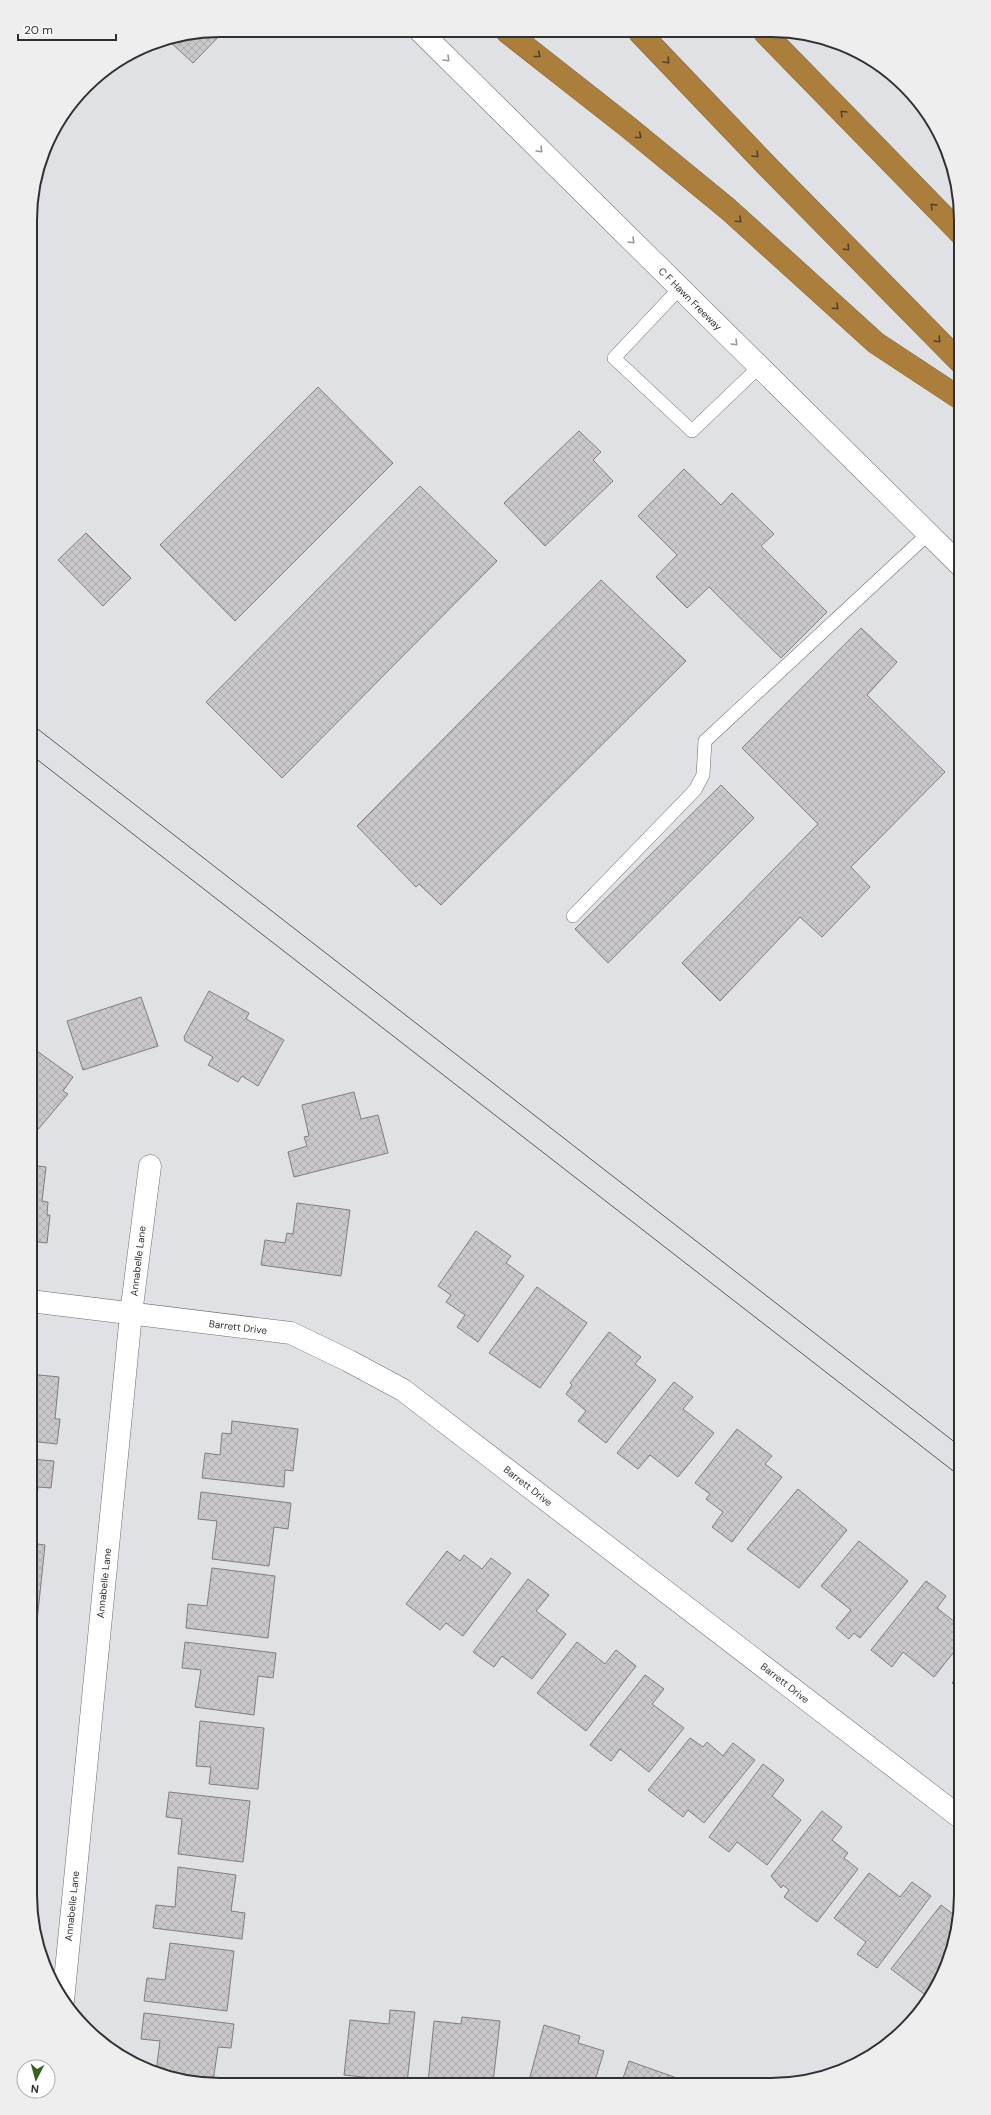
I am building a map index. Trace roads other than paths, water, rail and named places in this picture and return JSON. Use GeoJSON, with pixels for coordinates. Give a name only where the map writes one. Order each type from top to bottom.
{"type":"FeatureCollection","features":[{"type":"Feature","properties":{"kind":"highway"},"geometry":{"type":"LineString","coordinates":[[513,37],[622,122],[728,209],[876,343],[954,394]]}},
{"type":"Feature","properties":{"kind":"highway"},"geometry":{"type":"LineString","coordinates":[[644,37],[769,168],[954,356]]}},
{"type":"Feature","properties":{"kind":"highway"},"geometry":{"type":"LineString","coordinates":[[769,37],[954,227]]}},
{"type":"Feature","properties":{"kind":"street","name":"C F Hawn Freeway"},"geometry":{"type":"LineString","coordinates":[[426,37],[954,559]]}},
{"type":"Feature","properties":{"kind":"street","name":"Annabelle Lane"},"geometry":{"type":"LineString","coordinates":[[64,1990],[131,1314],[150,1166]]}},
{"type":"Feature","properties":{"kind":"street","name":"Barrett Drive"},"geometry":{"type":"LineString","coordinates":[[37,1302],[291,1333],[349,1361],[403,1390],[954,1813]]}},
{"type":"Feature","properties":{"kind":"lane"},"geometry":{"type":"LineString","coordinates":[[680,288],[614,358],[692,431],[759,366]]}},
{"type":"Feature","properties":{"kind":"lane"},"geometry":{"type":"LineString","coordinates":[[573,916],[695,790],[703,775],[705,741],[928,534]]}},
{"type":"Feature","properties":{"kind":"tram line"},"geometry":{"type":"LineString","coordinates":[[37,728],[954,1442]]}},
{"type":"Feature","properties":{"kind":"tram line"},"geometry":{"type":"LineString","coordinates":[[37,759],[954,1472]]}}]}
